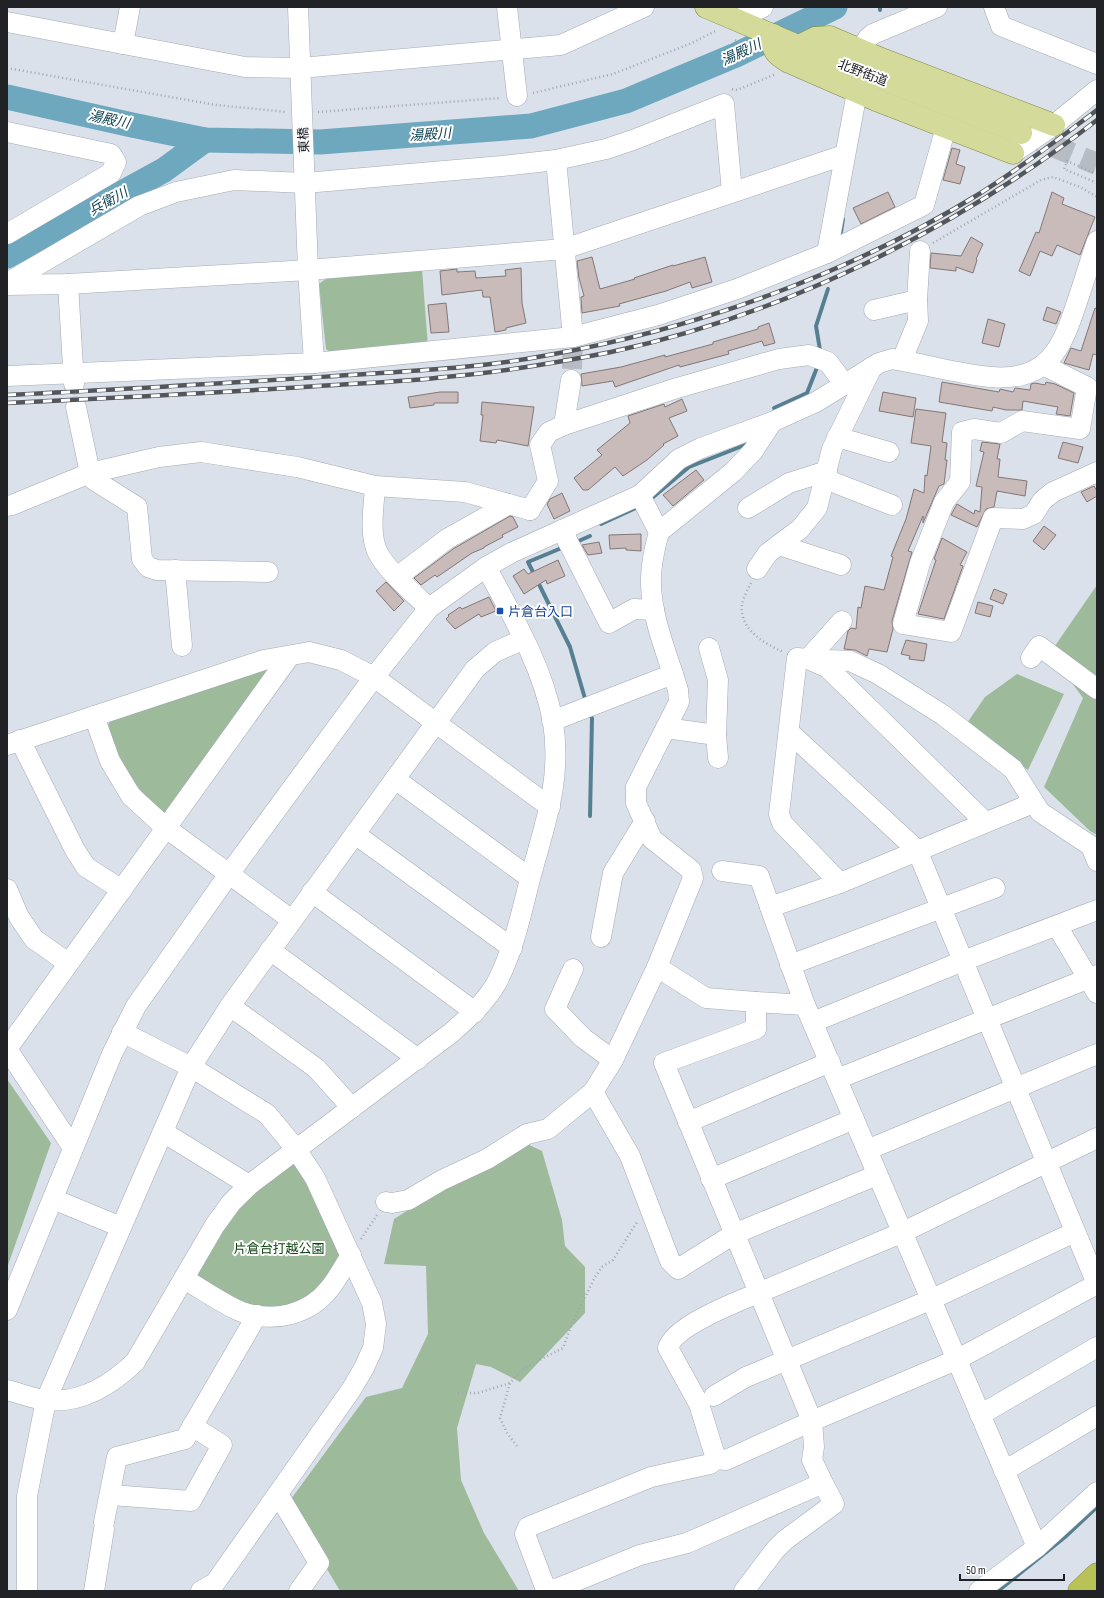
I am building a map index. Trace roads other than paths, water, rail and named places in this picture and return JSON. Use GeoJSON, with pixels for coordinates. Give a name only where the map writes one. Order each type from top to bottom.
{"type":"FeatureCollection","features":[{"type":"Feature","properties":{"kind":"highway"},"geometry":{"type":"LineString","coordinates":[[1079,1591],[1097,1574]]}},
{"type":"Feature","properties":{"kind":"main road"},"geometry":{"type":"LineString","coordinates":[[706,7],[736,26],[773,35],[774,50],[779,57],[795,58],[857,92],[946,127],[1017,143]]}},
{"type":"Feature","properties":{"kind":"main road"},"geometry":{"type":"LineString","coordinates":[[795,58],[815,38],[822,36],[838,40],[1054,125]]}},
{"type":"Feature","properties":{"kind":"main road","name":"北野街道"},"geometry":{"type":"LineString","coordinates":[[795,58],[1017,143]]}},
{"type":"Feature","properties":{"kind":"street"},"geometry":{"type":"LineString","coordinates":[[123,44],[130,7]]}},
{"type":"Feature","properties":{"kind":"street","name":"東橋"},"geometry":{"type":"LineString","coordinates":[[298,7],[308,270],[314,363]]}},
{"type":"Feature","properties":{"kind":"street"},"geometry":{"type":"LineString","coordinates":[[507,7],[517,96]]}},
{"type":"Feature","properties":{"kind":"street"},"geometry":{"type":"LineString","coordinates":[[7,22],[245,67],[300,68],[561,45],[644,7]]}},
{"type":"Feature","properties":{"kind":"street"},"geometry":{"type":"LineString","coordinates":[[736,26],[763,7]]}},
{"type":"Feature","properties":{"kind":"street"},"geometry":{"type":"LineString","coordinates":[[861,50],[868,38],[874,34],[937,7]]}},
{"type":"Feature","properties":{"kind":"street"},"geometry":{"type":"LineString","coordinates":[[994,7],[1001,26],[1097,64]]}},
{"type":"Feature","properties":{"kind":"street"},"geometry":{"type":"LineString","coordinates":[[1017,143],[1054,125],[1097,90]]}},
{"type":"Feature","properties":{"kind":"street"},"geometry":{"type":"LineString","coordinates":[[827,253],[844,155],[857,92]]}},
{"type":"Feature","properties":{"kind":"street"},"geometry":{"type":"LineString","coordinates":[[7,284],[139,206],[176,192],[234,180],[502,166],[556,160],[633,140],[724,104],[732,192]]}},
{"type":"Feature","properties":{"kind":"street"},"geometry":{"type":"LineString","coordinates":[[7,376],[74,379],[314,363],[573,337],[658,315],[737,289],[827,253],[924,205],[946,127]]}},
{"type":"Feature","properties":{"kind":"street"},"geometry":{"type":"LineString","coordinates":[[7,132],[111,154],[116,162],[111,173],[7,234]]}},
{"type":"Feature","properties":{"kind":"street"},"geometry":{"type":"LineString","coordinates":[[7,284],[68,284],[308,270],[564,249],[844,155]]}},
{"type":"Feature","properties":{"kind":"street"},"geometry":{"type":"LineString","coordinates":[[556,160],[573,337]]}},
{"type":"Feature","properties":{"kind":"street"},"geometry":{"type":"LineString","coordinates":[[7,1310],[122,1032],[136,1006],[229,874],[374,677],[429,608],[486,566],[511,552],[541,539],[567,539],[640,495],[679,459],[701,448],[772,422],[816,402],[872,367],[892,359],[990,377],[1009,377],[1030,373],[1043,365],[1056,352],[1066,334],[1097,241]]}},
{"type":"Feature","properties":{"kind":"street"},"geometry":{"type":"LineString","coordinates":[[902,360],[918,321],[917,300],[920,251]]}},
{"type":"Feature","properties":{"kind":"street"},"geometry":{"type":"LineString","coordinates":[[68,284],[74,379]]}},
{"type":"Feature","properties":{"kind":"street"},"geometry":{"type":"LineString","coordinates":[[874,310],[917,300]]}},
{"type":"Feature","properties":{"kind":"street"},"geometry":{"type":"LineString","coordinates":[[530,510],[548,481],[540,445],[549,432],[564,425],[677,388],[779,359],[809,355],[828,362],[845,385]]}},
{"type":"Feature","properties":{"kind":"street"},"geometry":{"type":"LineString","coordinates":[[1043,365],[1087,387],[1080,429],[1022,421],[1000,433],[974,429],[962,432],[960,482],[944,502],[920,563],[903,624],[951,632],[993,518],[1023,519],[1034,514],[1042,501],[1053,492],[1097,472]]}},
{"type":"Feature","properties":{"kind":"street"},"geometry":{"type":"LineString","coordinates":[[757,569],[768,553],[800,530],[817,508],[837,437],[872,367]]}},
{"type":"Feature","properties":{"kind":"street"},"geometry":{"type":"LineString","coordinates":[[564,425],[571,380]]}},
{"type":"Feature","properties":{"kind":"street"},"geometry":{"type":"LineString","coordinates":[[76,407],[90,473],[94,480],[136,507],[142,559],[148,567],[157,570],[268,572]]}},
{"type":"Feature","properties":{"kind":"street"},"geometry":{"type":"LineString","coordinates":[[386,1202],[392,1203],[408,1200],[442,1180],[487,1159],[527,1134],[548,1129],[593,1092],[613,1060],[656,967],[693,878],[691,870],[652,839],[636,803],[636,787],[679,702],[673,674],[654,610],[650,584],[652,559],[659,532],[733,472],[753,451],[772,422]]}},
{"type":"Feature","properties":{"kind":"street"},"geometry":{"type":"LineString","coordinates":[[837,437],[889,452]]}},
{"type":"Feature","properties":{"kind":"street"},"geometry":{"type":"LineString","coordinates":[[7,506],[90,473],[159,457],[200,452],[297,467],[375,486],[465,492],[530,510]]}},
{"type":"Feature","properties":{"kind":"street"},"geometry":{"type":"LineString","coordinates":[[748,508],[789,483],[826,475],[892,505]]}},
{"type":"Feature","properties":{"kind":"street"},"geometry":{"type":"LineString","coordinates":[[375,486],[373,531],[377,551],[397,577],[429,608]]}},
{"type":"Feature","properties":{"kind":"street"},"geometry":{"type":"LineString","coordinates":[[640,495],[659,532]]}},
{"type":"Feature","properties":{"kind":"street"},"geometry":{"type":"LineString","coordinates":[[397,577],[447,539],[509,504]]}},
{"type":"Feature","properties":{"kind":"street"},"geometry":{"type":"LineString","coordinates":[[530,510],[541,539]]}},
{"type":"Feature","properties":{"kind":"street"},"geometry":{"type":"LineString","coordinates":[[567,539],[609,623],[634,609],[654,610]]}},
{"type":"Feature","properties":{"kind":"street"},"geometry":{"type":"LineString","coordinates":[[779,545],[841,565]]}},
{"type":"Feature","properties":{"kind":"street"},"geometry":{"type":"LineString","coordinates":[[7,1390],[46,1400],[72,1399],[101,1389],[119,1378],[135,1362],[214,1225],[231,1203],[248,1185],[418,1059],[475,1012],[496,983],[512,948],[550,806],[555,783],[556,763],[552,721],[543,686],[524,639],[486,566]]}},
{"type":"Feature","properties":{"kind":"street"},"geometry":{"type":"LineString","coordinates":[[175,570],[182,646]]}},
{"type":"Feature","properties":{"kind":"street"},"geometry":{"type":"LineString","coordinates":[[840,883],[782,823],[779,814],[802,658],[842,622]]}},
{"type":"Feature","properties":{"kind":"street"},"geometry":{"type":"LineString","coordinates":[[27,1591],[27,1496],[46,1400],[191,1066],[230,1006],[270,950],[475,669],[495,652],[524,639]]}},
{"type":"Feature","properties":{"kind":"street"},"geometry":{"type":"LineString","coordinates":[[1031,658],[1039,646],[1097,689]]}},
{"type":"Feature","properties":{"kind":"street"},"geometry":{"type":"LineString","coordinates":[[709,648],[718,680],[716,735],[718,758]]}},
{"type":"Feature","properties":{"kind":"street"},"geometry":{"type":"LineString","coordinates":[[122,890],[86,867],[13,742],[264,660],[289,657],[309,652],[341,660],[374,677],[550,806]]}},
{"type":"Feature","properties":{"kind":"street"},"geometry":{"type":"LineString","coordinates":[[73,1148],[7,1049],[289,657]]}},
{"type":"Feature","properties":{"kind":"street"},"geometry":{"type":"LineString","coordinates":[[802,658],[850,661],[878,674],[943,716],[1014,769],[1040,812],[1091,846],[1097,861]]}},
{"type":"Feature","properties":{"kind":"street"},"geometry":{"type":"LineString","coordinates":[[802,658],[828,668],[985,822]]}},
{"type":"Feature","properties":{"kind":"street"},"geometry":{"type":"LineString","coordinates":[[552,721],[673,674]]}},
{"type":"Feature","properties":{"kind":"street"},"geometry":{"type":"LineString","coordinates":[[94,716],[110,761],[131,796],[166,828],[292,920]]}},
{"type":"Feature","properties":{"kind":"street"},"geometry":{"type":"LineString","coordinates":[[666,728],[716,735]]}},
{"type":"Feature","properties":{"kind":"street"},"geometry":{"type":"LineString","coordinates":[[790,732],[917,850],[1097,1284],[956,1360],[812,1421],[726,1460],[716,1459],[710,1464],[651,1477],[528,1527],[526,1534],[545,1587],[556,1589],[640,1555],[688,1543],[823,1483]]}},
{"type":"Feature","properties":{"kind":"street"},"geometry":{"type":"LineString","coordinates":[[395,779],[530,878]]}},
{"type":"Feature","properties":{"kind":"street"},"geometry":{"type":"LineString","coordinates":[[770,907],[840,883],[1034,802]]}},
{"type":"Feature","properties":{"kind":"street"},"geometry":{"type":"LineString","coordinates":[[601,937],[613,873],[645,821]]}},
{"type":"Feature","properties":{"kind":"street"},"geometry":{"type":"LineString","coordinates":[[355,834],[512,948]]}},
{"type":"Feature","properties":{"kind":"street"},"geometry":{"type":"LineString","coordinates":[[722,872],[759,876],[790,965],[833,1071],[901,1233],[1037,1547]]}},
{"type":"Feature","properties":{"kind":"street"},"geometry":{"type":"LineString","coordinates":[[790,965],[995,888]]}},
{"type":"Feature","properties":{"kind":"street"},"geometry":{"type":"LineString","coordinates":[[7,889],[19,916],[34,939],[68,963]]}},
{"type":"Feature","properties":{"kind":"street"},"geometry":{"type":"LineString","coordinates":[[312,892],[475,1012]]}},
{"type":"Feature","properties":{"kind":"street"},"geometry":{"type":"LineString","coordinates":[[656,967],[706,998],[756,1002],[809,1013],[963,961],[1097,910]]}},
{"type":"Feature","properties":{"kind":"street"},"geometry":{"type":"LineString","coordinates":[[688,1122],[1094,982],[1057,926]]}},
{"type":"Feature","properties":{"kind":"street"},"geometry":{"type":"LineString","coordinates":[[270,950],[418,1059]]}},
{"type":"Feature","properties":{"kind":"street"},"geometry":{"type":"LineString","coordinates":[[572,969],[555,1009],[583,1038],[613,1060]]}},
{"type":"Feature","properties":{"kind":"street"},"geometry":{"type":"LineString","coordinates":[[744,1591],[775,1550],[785,1540],[834,1504],[812,1460],[814,1447],[812,1421],[664,1063],[756,1029],[756,1002]]}},
{"type":"Feature","properties":{"kind":"street"},"geometry":{"type":"LineString","coordinates":[[230,1006],[316,1068],[352,1108]]}},
{"type":"Feature","properties":{"kind":"street"},"geometry":{"type":"LineString","coordinates":[[122,1032],[191,1066],[267,1114],[296,1149],[315,1178],[372,1302],[376,1324],[373,1348],[364,1368],[351,1390],[214,1583],[201,1591]]}},
{"type":"Feature","properties":{"kind":"street"},"geometry":{"type":"LineString","coordinates":[[867,1150],[1097,1054]]}},
{"type":"Feature","properties":{"kind":"street"},"geometry":{"type":"LineString","coordinates":[[593,1092],[630,1156],[670,1261],[678,1269],[734,1234],[877,1175]]}},
{"type":"Feature","properties":{"kind":"street"},"geometry":{"type":"LineString","coordinates":[[711,1179],[854,1119]]}},
{"type":"Feature","properties":{"kind":"street"},"geometry":{"type":"LineString","coordinates":[[163,1132],[248,1185]]}},
{"type":"Feature","properties":{"kind":"street"},"geometry":{"type":"LineString","coordinates":[[716,1459],[706,1400],[668,1348],[670,1342],[676,1334],[714,1312],[901,1233],[1097,1138]]}},
{"type":"Feature","properties":{"kind":"street"},"geometry":{"type":"LineString","coordinates":[[53,1199],[121,1227]]}},
{"type":"Feature","properties":{"kind":"street"},"geometry":{"type":"LineString","coordinates":[[706,1400],[746,1377],[930,1300],[1075,1232]]}},
{"type":"Feature","properties":{"kind":"street"},"geometry":{"type":"LineString","coordinates":[[184,1279],[242,1312],[271,1317],[288,1316],[302,1311],[317,1302],[330,1288],[351,1255]]}},
{"type":"Feature","properties":{"kind":"street"},"geometry":{"type":"LineString","coordinates":[[94,1591],[117,1457],[185,1439],[257,1315]]}},
{"type":"Feature","properties":{"kind":"street"},"geometry":{"type":"LineString","coordinates":[[980,1415],[1097,1347]]}},
{"type":"Feature","properties":{"kind":"street"},"geometry":{"type":"LineString","coordinates":[[1004,1471],[1097,1416]]}},
{"type":"Feature","properties":{"kind":"street"},"geometry":{"type":"LineString","coordinates":[[111,1495],[191,1501],[222,1445],[192,1426]]}},
{"type":"Feature","properties":{"kind":"street"},"geometry":{"type":"LineString","coordinates":[[979,1591],[1037,1547],[1097,1492]]}},
{"type":"Feature","properties":{"kind":"street"},"geometry":{"type":"LineString","coordinates":[[278,1494],[319,1563],[299,1591]]}},
{"type":"Feature","properties":{"kind":"waterway","name":"湯殿川"},"geometry":{"type":"LineString","coordinates":[[7,97],[205,140],[320,142],[531,126],[626,101],[736,55],[835,7]]}},
{"type":"Feature","properties":{"kind":"waterway","name":"兵衛川"},"geometry":{"type":"LineString","coordinates":[[7,256],[164,170],[205,140]]}},
{"type":"Feature","properties":{"kind":"waterway"},"geometry":{"type":"LineString","coordinates":[[841,232],[843,219]]}},
{"type":"Feature","properties":{"kind":"waterway"},"geometry":{"type":"LineString","coordinates":[[820,350],[816,326],[828,289]]}},
{"type":"Feature","properties":{"kind":"waterway"},"geometry":{"type":"LineString","coordinates":[[774,408],[807,393],[818,365]]}},
{"type":"Feature","properties":{"kind":"waterway"},"geometry":{"type":"LineString","coordinates":[[652,498],[689,467],[745,445]]}},
{"type":"Feature","properties":{"kind":"waterway"},"geometry":{"type":"LineString","coordinates":[[601,524],[638,507]]}},
{"type":"Feature","properties":{"kind":"waterway"},"geometry":{"type":"LineString","coordinates":[[574,543],[590,536]]}},
{"type":"Feature","properties":{"kind":"waterway"},"geometry":{"type":"LineString","coordinates":[[564,547],[528,562],[570,647],[586,702]]}},
{"type":"Feature","properties":{"kind":"waterway"},"geometry":{"type":"LineString","coordinates":[[589,713],[592,718],[590,816]]}},
{"type":"Feature","properties":{"kind":"waterway"},"geometry":{"type":"LineString","coordinates":[[998,1591],[1065,1537],[1097,1507]]}},
{"type":"Feature","properties":{"kind":"tunnel"},"geometry":{"type":"LineString","coordinates":[[1021,133],[1097,164]]}},
{"type":"Feature","properties":{"kind":"tunnel"},"geometry":{"type":"LineString","coordinates":[[572,369],[573,337]]}},
{"type":"Feature","properties":{"kind":"railway"},"geometry":{"type":"LineString","coordinates":[[7,395],[213,384],[466,367],[543,356],[600,345],[657,331],[769,295],[823,274],[877,250],[929,223],[979,194],[1039,153],[1097,110]]}},
{"type":"Feature","properties":{"kind":"railway"},"geometry":{"type":"LineString","coordinates":[[7,403],[241,391],[429,379],[508,370],[570,360],[611,352],[676,336],[740,315],[804,291],[866,263],[927,232],[986,197],[1043,160],[1097,120]]}},
{"type":"Feature","properties":{"kind":"place","name":"片倉台入口"},"geometry":{"type":"Point","coordinates":[500,611]}},
{"type":"Feature","properties":{"kind":"park label","name":"片倉台打越公園"},"geometry":{"type":"Point","coordinates":[279,1248]}}]}
